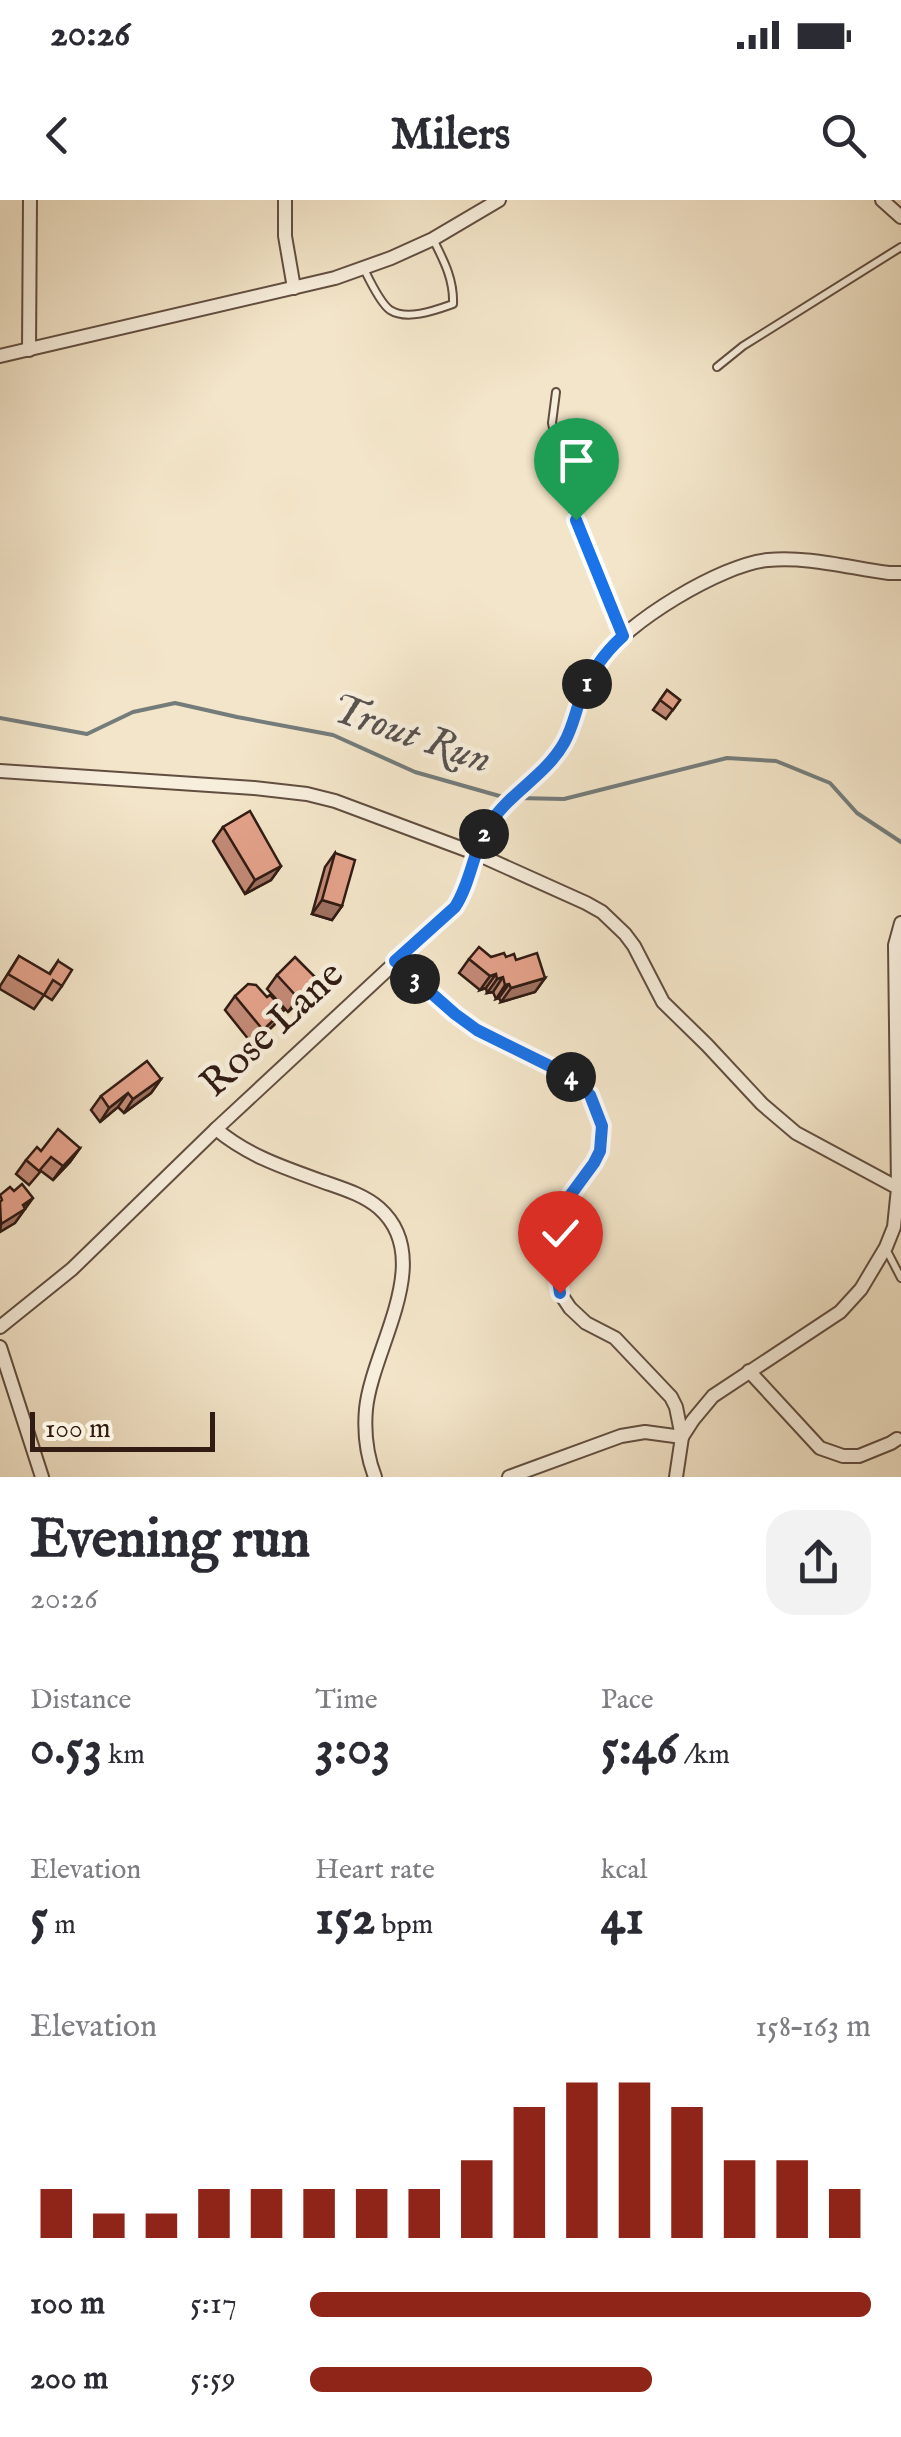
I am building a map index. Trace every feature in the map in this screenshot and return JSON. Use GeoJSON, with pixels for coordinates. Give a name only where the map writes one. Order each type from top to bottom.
{"type":"FeatureCollection","features":[{"type":"Feature","properties":{"kind":"street"},"geometry":{"type":"LineString","coordinates":[[29,350],[30,200]]}},
{"type":"Feature","properties":{"kind":"street"},"geometry":{"type":"LineString","coordinates":[[286,200],[285,236],[294,288]]}},
{"type":"Feature","properties":{"kind":"street"},"geometry":{"type":"LineString","coordinates":[[0,356],[364,268],[433,240],[499,200]]}},
{"type":"Feature","properties":{"kind":"street"},"geometry":{"type":"LineString","coordinates":[[882,200],[901,218]]}},
{"type":"Feature","properties":{"kind":"street","name":"Rose Lane"},"geometry":{"type":"LineString","coordinates":[[0,1328],[72,1268],[455,907],[486,828],[560,750],[589,677],[623,636],[688,592],[750,563],[791,559],[901,572]]}},
{"type":"Feature","properties":{"kind":"street"},"geometry":{"type":"LineString","coordinates":[[0,772],[307,794],[477,854],[602,912],[634,946],[663,1002],[762,1104],[796,1132],[898,1188]]}},
{"type":"Feature","properties":{"kind":"street"},"geometry":{"type":"LineString","coordinates":[[682,1437],[713,1396],[840,1312],[869,1278],[886,1248],[894,1227],[898,1188],[895,945],[901,923]]}},
{"type":"Feature","properties":{"kind":"street"},"geometry":{"type":"LineString","coordinates":[[395,961],[477,1030],[574,1078],[590,1095],[602,1126],[600,1151],[550,1230],[560,1293],[586,1323],[615,1338],[671,1397],[682,1437],[676,1477]]}},
{"type":"Feature","properties":{"kind":"street"},"geometry":{"type":"LineString","coordinates":[[216,1129],[258,1158],[365,1198],[397,1230],[404,1256],[402,1283],[366,1407],[374,1477]]}},
{"type":"Feature","properties":{"kind":"street"},"geometry":{"type":"LineString","coordinates":[[0,1347],[42,1477]]}},
{"type":"Feature","properties":{"kind":"street"},"geometry":{"type":"LineString","coordinates":[[748,1371],[820,1448],[843,1456],[859,1456],[897,1439]]}},
{"type":"Feature","properties":{"kind":"street"},"geometry":{"type":"LineString","coordinates":[[508,1477],[621,1436],[645,1432],[682,1437]]}},
{"type":"Feature","properties":{"kind":"lane"},"geometry":{"type":"LineString","coordinates":[[364,268],[390,310],[408,314],[453,304],[446,264],[433,240]]}},
{"type":"Feature","properties":{"kind":"lane"},"geometry":{"type":"LineString","coordinates":[[717,368],[743,346],[901,247]]}},
{"type":"Feature","properties":{"kind":"lane"},"geometry":{"type":"LineString","coordinates":[[556,392],[552,423],[562,475],[623,636]]}},
{"type":"Feature","properties":{"kind":"lane"},"geometry":{"type":"LineString","coordinates":[[886,1248],[901,1278]]}},
{"type":"Feature","properties":{"kind":"building"},"geometry":{"type":"Polygon","coordinates":[[[667,690],[680,700],[673,710],[660,700],[667,690]]]}},
{"type":"Feature","properties":{"kind":"building"},"geometry":{"type":"Polygon","coordinates":[[[250,811],[281,866],[255,880],[223,827],[250,811]]]}},
{"type":"Feature","properties":{"kind":"building"},"geometry":{"type":"Polygon","coordinates":[[[335,853],[355,860],[342,906],[322,900],[335,853]]]}},
{"type":"Feature","properties":{"kind":"building"},"geometry":{"type":"Polygon","coordinates":[[[479,947],[491,957],[514,954],[516,960],[537,953],[545,978],[511,988],[505,985],[503,977],[490,976],[469,959],[479,947]]]}},
{"type":"Feature","properties":{"kind":"building"},"geometry":{"type":"Polygon","coordinates":[[[19,956],[50,974],[58,961],[72,970],[62,986],[53,980],[44,995],[8,974],[19,956]]]}},
{"type":"Feature","properties":{"kind":"building"},"geometry":{"type":"Polygon","coordinates":[[[295,957],[317,979],[298,998],[277,975],[295,957]]]}},
{"type":"Feature","properties":{"kind":"building"},"geometry":{"type":"Polygon","coordinates":[[[248,984],[256,985],[267,997],[270,995],[284,1010],[263,1030],[235,996],[248,984]]]}},
{"type":"Feature","properties":{"kind":"building"},"geometry":{"type":"Polygon","coordinates":[[[147,1061],[161,1079],[133,1099],[128,1093],[109,1108],[101,1096],[147,1061]]]}},
{"type":"Feature","properties":{"kind":"building"},"geometry":{"type":"Polygon","coordinates":[[[58,1129],[80,1148],[63,1166],[51,1157],[39,1171],[26,1160],[37,1147],[41,1151],[58,1129]]]}},
{"type":"Feature","properties":{"kind":"building"},"geometry":{"type":"Polygon","coordinates":[[[22,1184],[33,1198],[23,1205],[25,1209],[1,1224],[0,1195],[22,1184]]]}},
{"type":"Feature","properties":{"kind":"waterway","name":"Trout Run"},"geometry":{"type":"LineString","coordinates":[[0,718],[87,734],[133,712],[175,703],[333,735],[415,772],[503,797]]}},
{"type":"Feature","properties":{"kind":"waterway","name":"Trout Run"},"geometry":{"type":"LineString","coordinates":[[517,798],[564,799],[727,758],[776,761],[830,783],[857,813],[901,842]]}},
{"type":"Feature","properties":{"kind":"route"},"geometry":{"type":"LineString","coordinates":[[560,1293],[550,1230],[600,1151],[602,1126],[590,1095],[574,1078],[477,1030],[395,961],[455,907],[486,828],[560,750],[589,677],[623,636],[576,520]]}}]}
